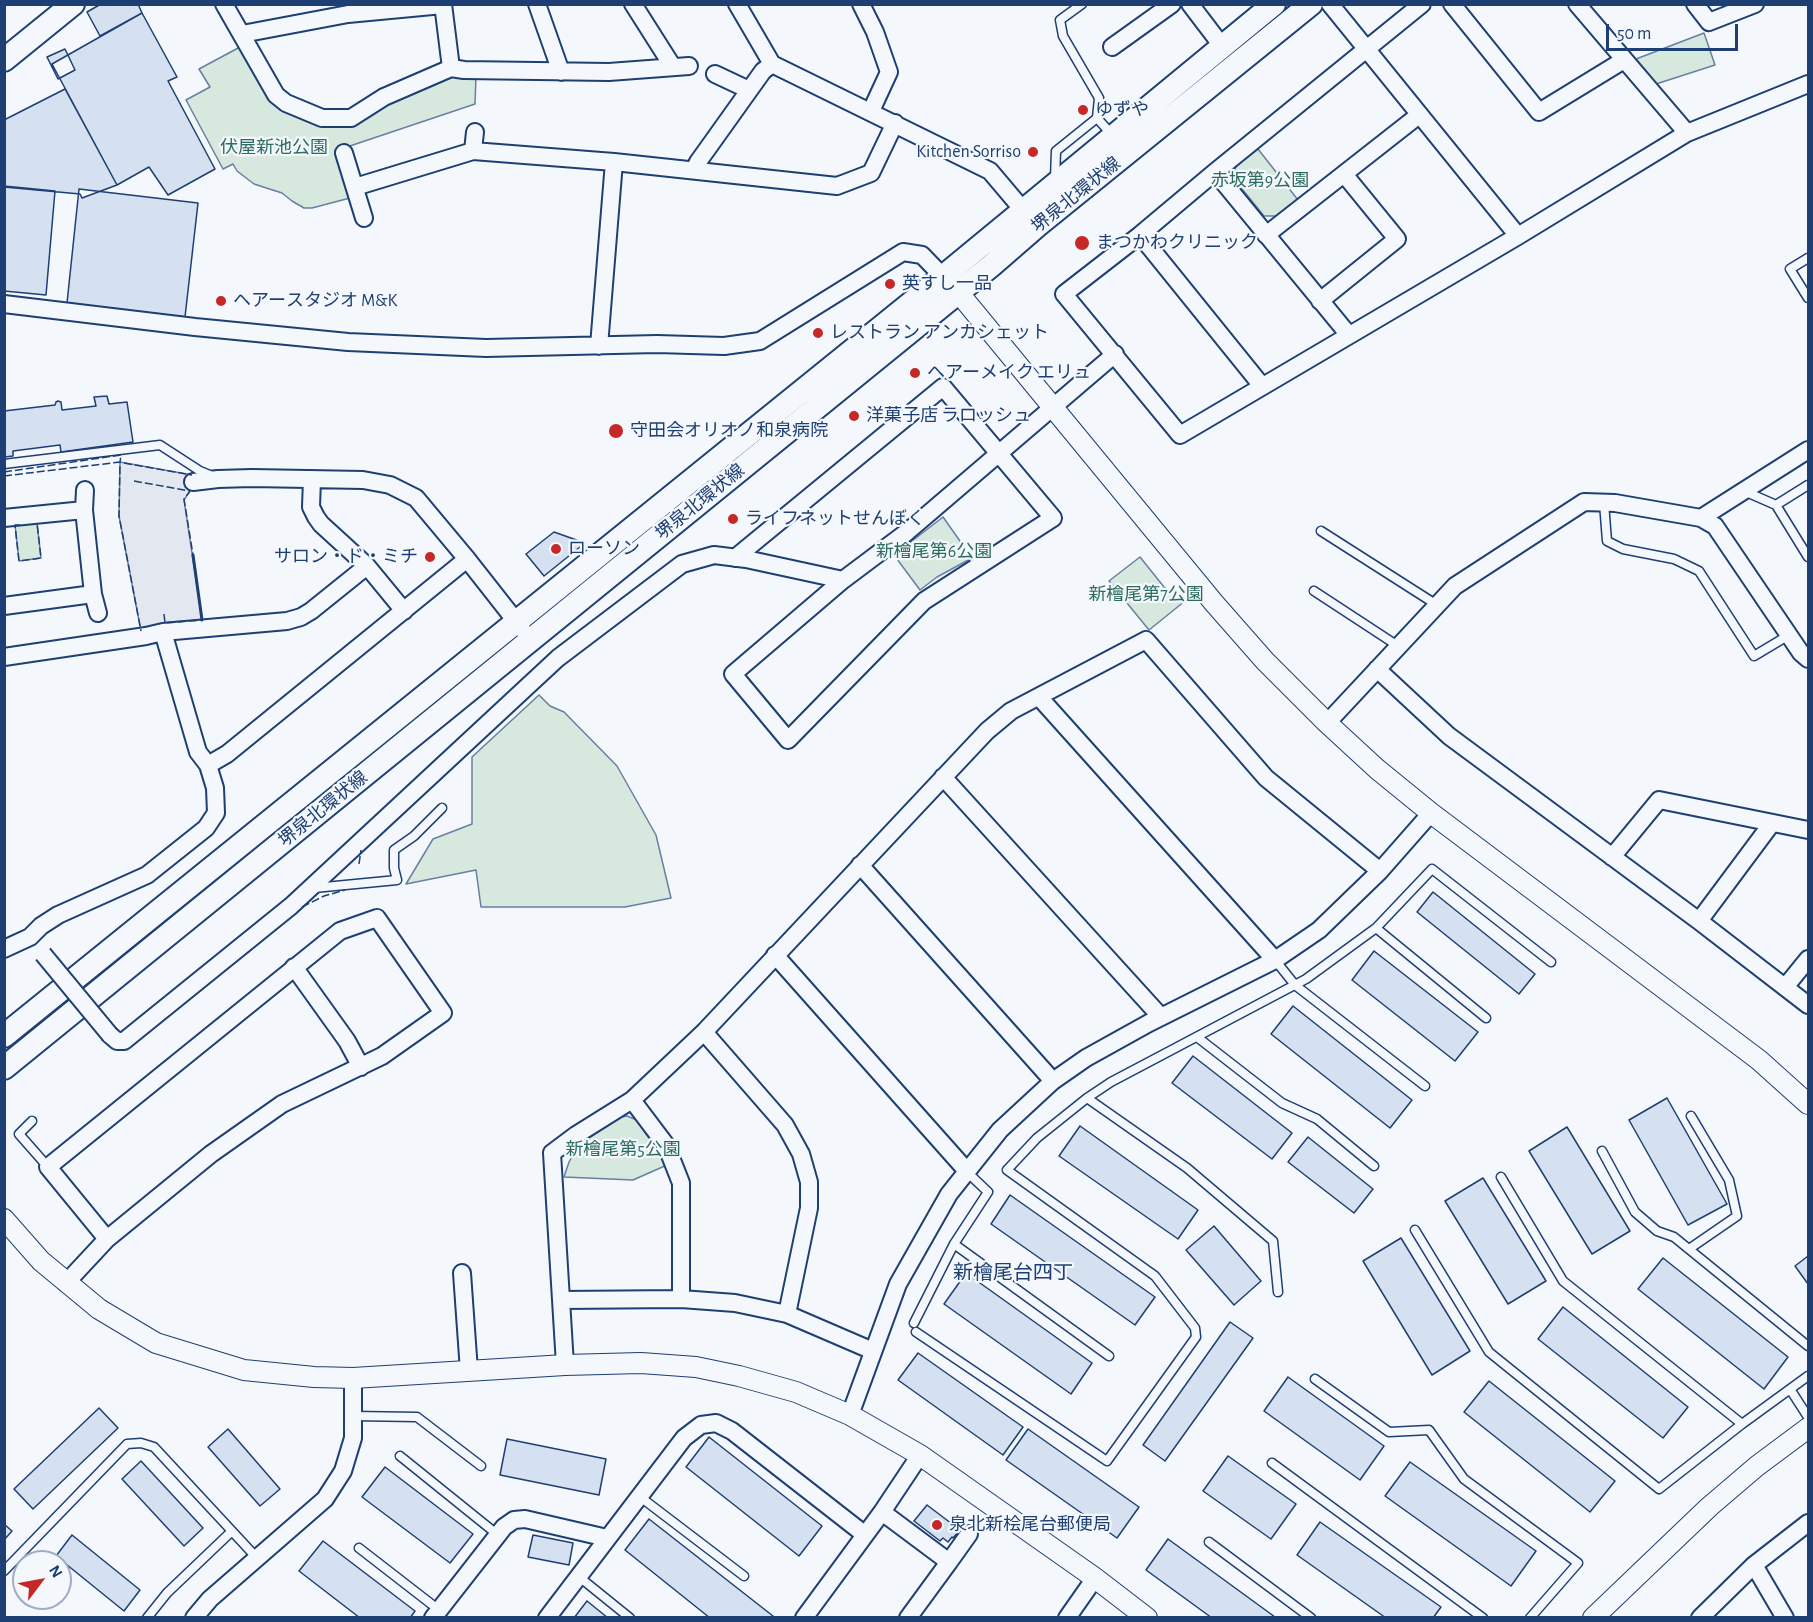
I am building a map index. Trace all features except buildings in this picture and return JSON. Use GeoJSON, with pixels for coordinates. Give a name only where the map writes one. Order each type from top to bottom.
{"type":"FeatureCollection","features":[{"type":"Feature","properties":{"kind":"main road"},"geometry":{"type":"LineString","coordinates":[[4,60],[73,4]]}},
{"type":"Feature","properties":{"kind":"main road","name":"堺泉北環状線"},"geometry":{"type":"LineString","coordinates":[[951,284],[1023,210],[1274,4]]}},
{"type":"Feature","properties":{"kind":"main road","name":"堺泉北環状線"},"geometry":{"type":"LineString","coordinates":[[4,1068],[523,631],[951,284],[1038,225],[1311,4]]}},
{"type":"Feature","properties":{"kind":"main road","name":"堺泉北環状線"},"geometry":{"type":"LineString","coordinates":[[4,1036],[523,631]]}},
{"type":"Feature","properties":{"kind":"street"},"geometry":{"type":"LineString","coordinates":[[224,4],[276,95],[286,103],[322,118],[351,117],[384,97],[451,68],[609,72],[681,66],[633,4]]}},
{"type":"Feature","properties":{"kind":"street"},"geometry":{"type":"LineString","coordinates":[[537,4],[561,72]]}},
{"type":"Feature","properties":{"kind":"street"},"geometry":{"type":"LineString","coordinates":[[737,4],[772,64],[990,171],[1023,210]]}},
{"type":"Feature","properties":{"kind":"street"},"geometry":{"type":"LineString","coordinates":[[861,4],[875,32],[889,72],[871,111]]}},
{"type":"Feature","properties":{"kind":"street"},"geometry":{"type":"LineString","coordinates":[[1112,47],[1172,4]]}},
{"type":"Feature","properties":{"kind":"street"},"geometry":{"type":"LineString","coordinates":[[1190,4],[1222,45]]}},
{"type":"Feature","properties":{"kind":"street"},"geometry":{"type":"LineString","coordinates":[[1330,4],[1518,236]]}},
{"type":"Feature","properties":{"kind":"street"},"geometry":{"type":"LineString","coordinates":[[1422,4],[1140,235],[1064,294],[1180,435],[1518,236],[1687,133],[1809,84]]}},
{"type":"Feature","properties":{"kind":"street"},"geometry":{"type":"LineString","coordinates":[[1452,4],[1539,112],[1624,60]]}},
{"type":"Feature","properties":{"kind":"street"},"geometry":{"type":"LineString","coordinates":[[1577,4],[1687,133]]}},
{"type":"Feature","properties":{"kind":"street"},"geometry":{"type":"LineString","coordinates":[[1695,4],[1709,22],[1755,4]]}},
{"type":"Feature","properties":{"kind":"street"},"geometry":{"type":"LineString","coordinates":[[242,34],[348,14],[443,5],[451,68]]}},
{"type":"Feature","properties":{"kind":"street"},"geometry":{"type":"LineString","coordinates":[[694,170],[749,90],[763,71],[772,64]]}},
{"type":"Feature","properties":{"kind":"street"},"geometry":{"type":"LineString","coordinates":[[715,74],[749,90]]}},
{"type":"Feature","properties":{"kind":"street"},"geometry":{"type":"LineString","coordinates":[[1266,235],[1419,115]]}},
{"type":"Feature","properties":{"kind":"street"},"geometry":{"type":"LineString","coordinates":[[355,187],[473,151],[614,162],[837,186],[871,173],[895,123]]}},
{"type":"Feature","properties":{"kind":"street"},"geometry":{"type":"LineString","coordinates":[[473,151],[475,132]]}},
{"type":"Feature","properties":{"kind":"street"},"geometry":{"type":"LineString","coordinates":[[344,153],[364,218]]}},
{"type":"Feature","properties":{"kind":"street"},"geometry":{"type":"LineString","coordinates":[[599,346],[614,162]]}},
{"type":"Feature","properties":{"kind":"street"},"geometry":{"type":"LineString","coordinates":[[1215,172],[1348,334]]}},
{"type":"Feature","properties":{"kind":"street"},"geometry":{"type":"LineString","coordinates":[[1320,301],[1397,239],[1344,174]]}},
{"type":"Feature","properties":{"kind":"street"},"geometry":{"type":"LineString","coordinates":[[1140,235],[1262,386]]}},
{"type":"Feature","properties":{"kind":"street"},"geometry":{"type":"LineString","coordinates":[[4,304],[195,327],[348,342],[486,348],[657,344],[724,346],[760,341],[903,252],[922,255],[951,284],[1214,603],[1265,661],[1327,723],[1431,813],[1759,1060],[1809,1104]]}},
{"type":"Feature","properties":{"kind":"street"},"geometry":{"type":"LineString","coordinates":[[735,558],[943,387],[999,454],[1053,518],[924,601],[788,740],[732,674],[843,580],[907,532],[999,454],[1052,406],[1115,354]]}},
{"type":"Feature","properties":{"kind":"street"},"geometry":{"type":"LineString","coordinates":[[1701,518],[1809,450]]}},
{"type":"Feature","properties":{"kind":"street"},"geometry":{"type":"LineString","coordinates":[[193,482],[218,479],[312,479],[363,480],[390,484],[416,498],[523,631]]}},
{"type":"Feature","properties":{"kind":"street"},"geometry":{"type":"LineString","coordinates":[[312,479],[311,507],[316,517],[367,566],[404,611]]}},
{"type":"Feature","properties":{"kind":"street"},"geometry":{"type":"LineString","coordinates":[[85,490],[84,510],[93,594],[98,613]]}},
{"type":"Feature","properties":{"kind":"street"},"geometry":{"type":"LineString","coordinates":[[1327,723],[1455,586],[1584,502],[1615,503],[1701,518],[1715,526],[1801,653],[1809,658]]}},
{"type":"Feature","properties":{"kind":"street"},"geometry":{"type":"LineString","coordinates":[[4,518],[84,510]]}},
{"type":"Feature","properties":{"kind":"street"},"geometry":{"type":"LineString","coordinates":[[30,937],[110,1035],[117,1041],[124,1041],[291,906],[572,648],[682,564],[714,555],[843,580]]}},
{"type":"Feature","properties":{"kind":"street"},"geometry":{"type":"LineString","coordinates":[[207,765],[228,754],[467,559]]}},
{"type":"Feature","properties":{"kind":"street"},"geometry":{"type":"LineString","coordinates":[[4,657],[163,632],[287,621],[311,612],[367,566]]}},
{"type":"Feature","properties":{"kind":"street"},"geometry":{"type":"LineString","coordinates":[[4,606],[93,594]]}},
{"type":"Feature","properties":{"kind":"street"},"geometry":{"type":"LineString","coordinates":[[4,949],[30,937],[40,926],[58,915],[147,875],[206,828],[216,813],[215,788],[207,765],[198,752],[163,632]]}},
{"type":"Feature","properties":{"kind":"street"},"geometry":{"type":"LineString","coordinates":[[565,1365],[552,1153],[632,1100],[704,1032],[943,777],[987,731],[1011,711],[1146,640],[1266,778],[1380,872]]}},
{"type":"Feature","properties":{"kind":"street"},"geometry":{"type":"LineString","coordinates":[[1377,669],[1449,736],[1809,1005]]}},
{"type":"Feature","properties":{"kind":"street"},"geometry":{"type":"LineString","coordinates":[[1039,697],[1275,960]]}},
{"type":"Feature","properties":{"kind":"street"},"geometry":{"type":"LineString","coordinates":[[943,777],[1161,1017]]}},
{"type":"Feature","properties":{"kind":"street"},"geometry":{"type":"LineString","coordinates":[[1612,857],[1659,800],[1809,830]]}},
{"type":"Feature","properties":{"kind":"street"},"geometry":{"type":"LineString","coordinates":[[850,1414],[898,1284],[949,1194],[1000,1130],[1053,1081],[1086,1058],[1161,1017],[1275,960],[1319,930],[1380,872],[1431,813]]}},
{"type":"Feature","properties":{"kind":"street"},"geometry":{"type":"LineString","coordinates":[[1699,921],[1772,823]]}},
{"type":"Feature","properties":{"kind":"street"},"geometry":{"type":"LineString","coordinates":[[860,865],[1053,1081]]}},
{"type":"Feature","properties":{"kind":"street"},"geometry":{"type":"LineString","coordinates":[[66,1283],[107,1239],[211,1154],[282,1104],[382,1056],[443,1013],[377,918],[340,931],[48,1167],[107,1239]]}},
{"type":"Feature","properties":{"kind":"street"},"geometry":{"type":"LineString","coordinates":[[775,955],[966,1170]]}},
{"type":"Feature","properties":{"kind":"street"},"geometry":{"type":"LineString","coordinates":[[1786,986],[1809,959]]}},
{"type":"Feature","properties":{"kind":"street"},"geometry":{"type":"LineString","coordinates":[[294,967],[347,1041],[361,1067]]}},
{"type":"Feature","properties":{"kind":"street"},"geometry":{"type":"LineString","coordinates":[[704,1032],[785,1125],[801,1154],[809,1182],[809,1208],[787,1314]]}},
{"type":"Feature","properties":{"kind":"street"},"geometry":{"type":"LineString","coordinates":[[632,1100],[666,1145],[681,1183],[681,1299]]}},
{"type":"Feature","properties":{"kind":"street"},"geometry":{"type":"LineString","coordinates":[[9,1228],[41,1261],[99,1309],[156,1343],[244,1370],[314,1377],[353,1378],[565,1365],[641,1363],[696,1367],[796,1392],[850,1414],[920,1455],[1147,1617]]}},
{"type":"Feature","properties":{"kind":"street"},"geometry":{"type":"LineString","coordinates":[[462,1273],[469,1371]]}},
{"type":"Feature","properties":{"kind":"street"},"geometry":{"type":"LineString","coordinates":[[561,1300],[681,1299],[735,1304],[787,1314],[873,1351]]}},
{"type":"Feature","properties":{"kind":"street"},"geometry":{"type":"LineString","coordinates":[[194,1617],[210,1599],[256,1557],[325,1499],[343,1471],[353,1438],[353,1378]]}},
{"type":"Feature","properties":{"kind":"street"},"geometry":{"type":"LineString","coordinates":[[547,1617],[684,1438],[701,1425],[716,1424],[732,1431],[864,1533]]}},
{"type":"Feature","properties":{"kind":"street"},"geometry":{"type":"LineString","coordinates":[[1593,1617],[1709,1507],[1757,1466],[1809,1428]]}},
{"type":"Feature","properties":{"kind":"street"},"geometry":{"type":"LineString","coordinates":[[804,1617],[864,1533],[882,1512],[920,1455]]}},
{"type":"Feature","properties":{"kind":"street"},"geometry":{"type":"LineString","coordinates":[[882,1512],[949,1563]]}},
{"type":"Feature","properties":{"kind":"street"},"geometry":{"type":"LineString","coordinates":[[436,1614],[504,1527],[514,1520],[525,1519],[607,1538]]}},
{"type":"Feature","properties":{"kind":"street"},"geometry":{"type":"LineString","coordinates":[[1700,1617],[1754,1565],[1809,1523]]}},
{"type":"Feature","properties":{"kind":"street"},"geometry":{"type":"LineString","coordinates":[[908,1617],[969,1534]]}},
{"type":"Feature","properties":{"kind":"street"},"geometry":{"type":"LineString","coordinates":[[1754,1565],[1785,1617]]}},
{"type":"Feature","properties":{"kind":"street"},"geometry":{"type":"LineString","coordinates":[[1067,1617],[1095,1578]]}},
{"type":"Feature","properties":{"kind":"lane"},"geometry":{"type":"LineString","coordinates":[[1054,185],[1056,151],[1097,118],[1099,98],[1063,36],[1060,20],[1082,4]]}},
{"type":"Feature","properties":{"kind":"lane"},"geometry":{"type":"LineString","coordinates":[[1097,118],[1114,137]]}},
{"type":"Feature","properties":{"kind":"lane"},"geometry":{"type":"LineString","coordinates":[[1809,258],[1790,269],[1809,298]]}},
{"type":"Feature","properties":{"kind":"lane"},"geometry":{"type":"LineString","coordinates":[[4,464],[160,445],[200,471],[218,479]]}},
{"type":"Feature","properties":{"kind":"lane"},"geometry":{"type":"LineString","coordinates":[[1776,505],[1809,485]]}},
{"type":"Feature","properties":{"kind":"lane"},"geometry":{"type":"LineString","coordinates":[[1743,491],[1776,505],[1809,557]]}},
{"type":"Feature","properties":{"kind":"lane"},"geometry":{"type":"LineString","coordinates":[[1604,503],[1607,541],[1623,549],[1674,559],[1699,571],[1754,656],[1789,635]]}},
{"type":"Feature","properties":{"kind":"lane"},"geometry":{"type":"LineString","coordinates":[[1321,531],[1437,605]]}},
{"type":"Feature","properties":{"kind":"lane"},"geometry":{"type":"LineString","coordinates":[[1314,591],[1398,646]]}},
{"type":"Feature","properties":{"kind":"lane"},"geometry":{"type":"LineString","coordinates":[[310,889],[397,880],[394,850],[414,836],[442,808]]}},
{"type":"Feature","properties":{"kind":"lane"},"geometry":{"type":"LineString","coordinates":[[966,1170],[988,1192],[954,1244],[915,1327],[1107,1461],[1196,1338],[1195,1329],[1155,1276],[1007,1170],[1037,1138],[1087,1098],[1295,985],[1376,928],[1432,869],[1551,962]]}},
{"type":"Feature","properties":{"kind":"lane"},"geometry":{"type":"LineString","coordinates":[[1376,928],[1486,1018]]}},
{"type":"Feature","properties":{"kind":"lane"},"geometry":{"type":"LineString","coordinates":[[1275,960],[1295,985],[1425,1086]]}},
{"type":"Feature","properties":{"kind":"lane"},"geometry":{"type":"LineString","coordinates":[[1197,1037],[1282,1103],[1317,1119],[1374,1166]]}},
{"type":"Feature","properties":{"kind":"lane"},"geometry":{"type":"LineString","coordinates":[[1087,1098],[1187,1168],[1273,1241],[1278,1292]]}},
{"type":"Feature","properties":{"kind":"lane"},"geometry":{"type":"LineString","coordinates":[[1689,1248],[1737,1216],[1729,1180],[1691,1116]]}},
{"type":"Feature","properties":{"kind":"lane"},"geometry":{"type":"LineString","coordinates":[[32,1121],[19,1134],[48,1167]]}},
{"type":"Feature","properties":{"kind":"lane"},"geometry":{"type":"LineString","coordinates":[[1602,1151],[1635,1212],[1657,1231],[1674,1237],[1689,1248],[1809,1346]]}},
{"type":"Feature","properties":{"kind":"lane"},"geometry":{"type":"LineString","coordinates":[[1501,1177],[1563,1281],[1742,1424]]}},
{"type":"Feature","properties":{"kind":"lane"},"geometry":{"type":"LineString","coordinates":[[1415,1230],[1489,1352],[1659,1489],[1742,1424],[1809,1376]]}},
{"type":"Feature","properties":{"kind":"lane"},"geometry":{"type":"LineString","coordinates":[[954,1244],[1109,1356]]}},
{"type":"Feature","properties":{"kind":"lane"},"geometry":{"type":"LineString","coordinates":[[1315,1379],[1389,1432],[1429,1430],[1464,1479],[1578,1563],[1530,1617]]}},
{"type":"Feature","properties":{"kind":"lane"},"geometry":{"type":"LineString","coordinates":[[1791,1389],[1809,1417]]}},
{"type":"Feature","properties":{"kind":"lane"},"geometry":{"type":"LineString","coordinates":[[353,1416],[417,1417],[481,1466]]}},
{"type":"Feature","properties":{"kind":"lane"},"geometry":{"type":"LineString","coordinates":[[4,1571],[127,1444],[141,1443],[154,1446],[256,1557]]}},
{"type":"Feature","properties":{"kind":"lane"},"geometry":{"type":"LineString","coordinates":[[400,1456],[498,1535]]}},
{"type":"Feature","properties":{"kind":"lane"},"geometry":{"type":"LineString","coordinates":[[1272,1463],[1483,1617]]}},
{"type":"Feature","properties":{"kind":"lane"},"geometry":{"type":"LineString","coordinates":[[639,1496],[744,1576]]}},
{"type":"Feature","properties":{"kind":"lane"},"geometry":{"type":"LineString","coordinates":[[147,1617],[168,1593],[232,1531]]}},
{"type":"Feature","properties":{"kind":"lane"},"geometry":{"type":"LineString","coordinates":[[1209,1542],[1311,1617]]}},
{"type":"Feature","properties":{"kind":"lane"},"geometry":{"type":"LineString","coordinates":[[358,1548],[436,1614]]}},
{"type":"Feature","properties":{"kind":"lane"},"geometry":{"type":"LineString","coordinates":[[578,1576],[630,1617]]}},
{"type":"Feature","properties":{"kind":"green space"},"geometry":{"type":"Polygon","coordinates":[[[1704,33],[1715,65],[1656,84],[1636,59],[1704,33]]]}},
{"type":"Feature","properties":{"kind":"green space","name":"伏屋新池公園"},"geometry":{"type":"Polygon","coordinates":[[[240,47],[268,99],[278,106],[325,123],[392,100],[447,76],[476,76],[475,104],[335,151],[350,198],[304,208],[282,193],[254,184],[237,171],[233,164],[223,169],[186,100],[210,87],[199,69],[240,47]]]}},
{"type":"Feature","properties":{"kind":"green space","name":"赤坂第9公園"},"geometry":{"type":"Polygon","coordinates":[[[1258,149],[1298,200],[1276,216],[1264,216],[1234,179],[1233,173],[1237,165],[1258,149]]]}},
{"type":"Feature","properties":{"kind":"green space","name":"新檜尾第6公園"},"geometry":{"type":"Polygon","coordinates":[[[943,517],[972,558],[937,577],[920,590],[894,555],[943,517]]]}},
{"type":"Feature","properties":{"kind":"green space"},"geometry":{"type":"Polygon","coordinates":[[[37,523],[41,558],[19,561],[15,525],[37,523]]]}},
{"type":"Feature","properties":{"kind":"green space","name":"新檜尾第7公園"},"geometry":{"type":"Polygon","coordinates":[[[1140,557],[1164,587],[1185,601],[1149,630],[1109,581],[1140,557]]]}},
{"type":"Feature","properties":{"kind":"green space"},"geometry":{"type":"Polygon","coordinates":[[[539,695],[550,706],[564,712],[617,766],[656,835],[671,898],[625,907],[481,907],[476,870],[406,884],[433,839],[472,824],[472,757],[539,695]]]}},
{"type":"Feature","properties":{"kind":"green space","name":"新檜尾第5公園"},"geometry":{"type":"Polygon","coordinates":[[[627,1116],[637,1120],[667,1165],[633,1180],[564,1177],[577,1147],[621,1117],[627,1116]]]}},
{"type":"Feature","properties":{"kind":"shaded area"},"geometry":{"type":"Polygon","coordinates":[[[120,462],[192,475],[190,491],[184,500],[202,620],[169,622],[147,627],[141,631],[119,516],[120,462]]]}},
{"type":"Feature","properties":{"kind":"fence"},"geometry":{"type":"LineString","coordinates":[[4,472],[121,455],[120,462]]}},
{"type":"Feature","properties":{"kind":"fence"},"geometry":{"type":"LineString","coordinates":[[4,476],[120,462],[119,516],[141,631]]}},
{"type":"Feature","properties":{"kind":"fence"},"geometry":{"type":"LineString","coordinates":[[124,463],[192,475]]}},
{"type":"Feature","properties":{"kind":"fence"},"geometry":{"type":"LineString","coordinates":[[134,481],[190,491],[184,499],[193,555]]}},
{"type":"Feature","properties":{"kind":"fence"},"geometry":{"type":"LineString","coordinates":[[20,525],[15,525],[19,561],[41,558],[37,523]]}},
{"type":"Feature","properties":{"kind":"fence"},"geometry":{"type":"LineString","coordinates":[[164,614],[165,623],[202,620]]}},
{"type":"Feature","properties":{"kind":"fence"},"geometry":{"type":"LineString","coordinates":[[359,864],[361,850]]}},
{"type":"Feature","properties":{"kind":"fence"},"geometry":{"type":"LineString","coordinates":[[302,907],[324,896],[345,890]]}},
{"type":"Feature","properties":{"kind":"wall"},"geometry":{"type":"LineString","coordinates":[[193,555],[202,620]]}},
{"type":"Feature","properties":{"kind":"place","name":"ゆずや"},"geometry":{"type":"Point","coordinates":[1083,110]}},
{"type":"Feature","properties":{"kind":"place","name":"Kitchen Sorriso"},"geometry":{"type":"Point","coordinates":[1033,152]}},
{"type":"Feature","properties":{"kind":"place","name":"まつかわクリニック"},"geometry":{"type":"Point","coordinates":[1082,243]}},
{"type":"Feature","properties":{"kind":"place","name":"英すし一品"},"geometry":{"type":"Point","coordinates":[890,284]}},
{"type":"Feature","properties":{"kind":"place","name":"ヘアースタジオ M&K"},"geometry":{"type":"Point","coordinates":[221,301]}},
{"type":"Feature","properties":{"kind":"place","name":"レストラン アンカシェット"},"geometry":{"type":"Point","coordinates":[818,333]}},
{"type":"Feature","properties":{"kind":"place","name":"ヘアーメイク エリュ"},"geometry":{"type":"Point","coordinates":[915,373]}},
{"type":"Feature","properties":{"kind":"place","name":"洋菓子店 ラロッシュ"},"geometry":{"type":"Point","coordinates":[854,416]}},
{"type":"Feature","properties":{"kind":"place","name":"守田会オリオノ和泉病院"},"geometry":{"type":"Point","coordinates":[616,431]}},
{"type":"Feature","properties":{"kind":"place","name":"ライフネットせんぼく"},"geometry":{"type":"Point","coordinates":[733,519]}},
{"type":"Feature","properties":{"kind":"place","name":"ローソン"},"geometry":{"type":"Point","coordinates":[556,549]}},
{"type":"Feature","properties":{"kind":"place","name":"サロン・ド・ミチ"},"geometry":{"type":"Point","coordinates":[430,557]}},
{"type":"Feature","properties":{"kind":"place","name":"泉北新桧尾台郵便局"},"geometry":{"type":"Point","coordinates":[937,1525]}},
{"type":"Feature","properties":{"kind":"district","name":"新檜尾台四丁"},"geometry":{"type":"Point","coordinates":[1013,1273]}}]}
